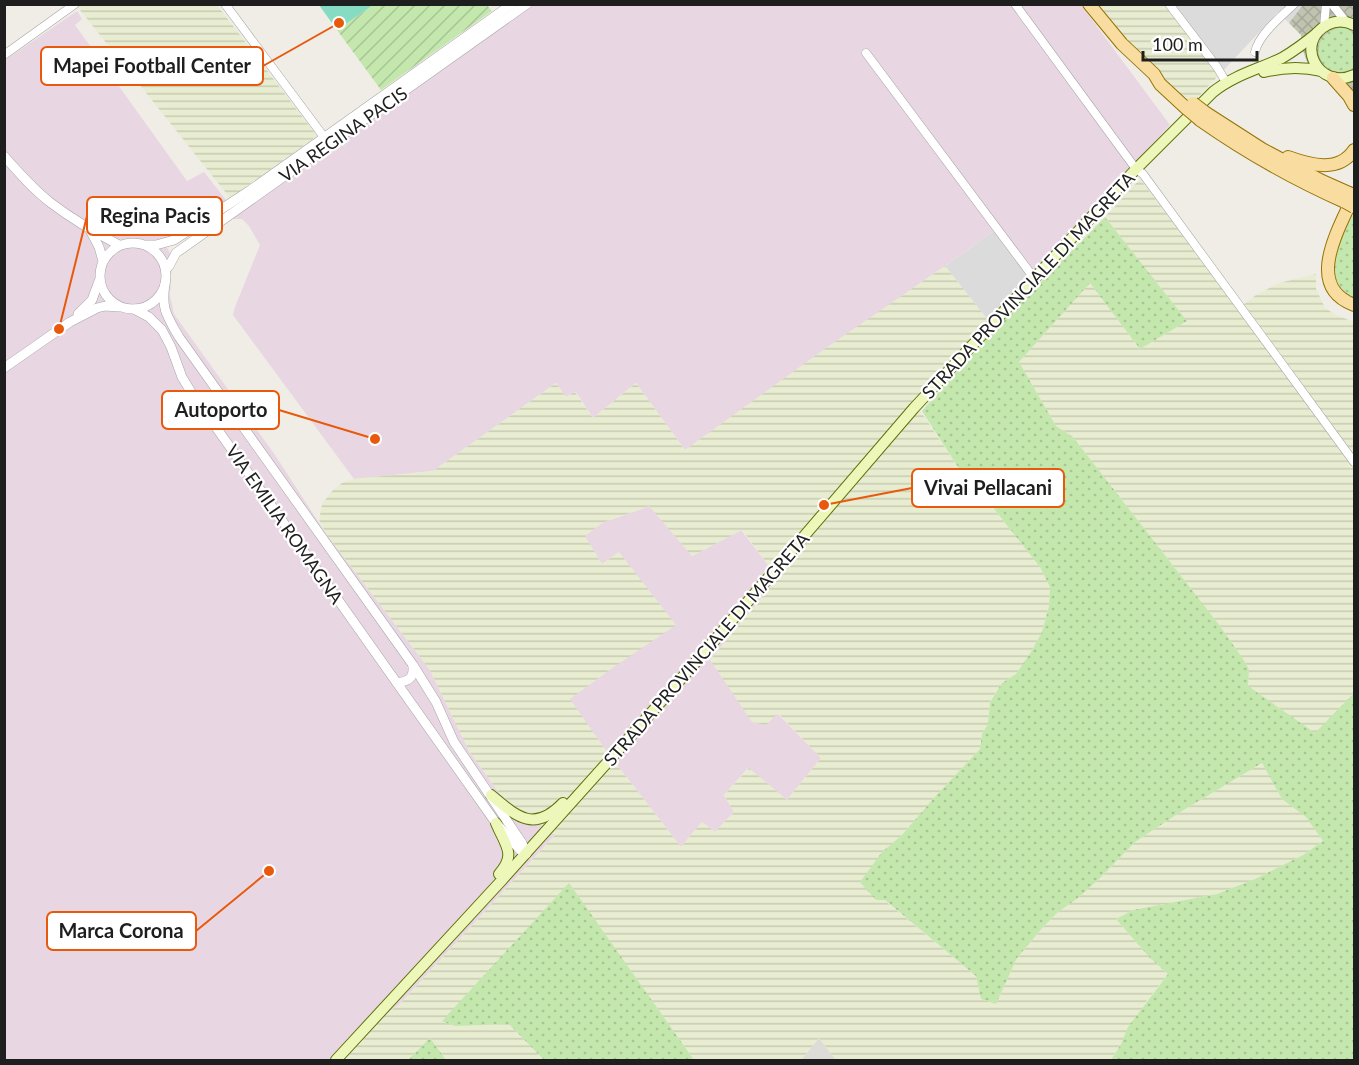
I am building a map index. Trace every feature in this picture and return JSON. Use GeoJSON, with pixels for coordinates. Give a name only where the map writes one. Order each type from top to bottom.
{"type":"FeatureCollection","features":[{"type":"Feature","properties":{"kind":"main road"},"geometry":{"type":"LineString","coordinates":[[1089,4],[1122,44],[1154,74],[1160,84],[1203,117],[1268,164],[1351,198]]}},
{"type":"Feature","properties":{"kind":"main road"},"geometry":{"type":"LineString","coordinates":[[1226,82],[1285,56],[1334,22],[1350,24]]}},
{"type":"Feature","properties":{"kind":"main road"},"geometry":{"type":"LineString","coordinates":[[1320,30],[1312,46],[1312,55],[1321,71]]}},
{"type":"Feature","properties":{"kind":"main road"},"geometry":{"type":"LineString","coordinates":[[1226,82],[1277,68],[1292,67],[1321,71],[1334,78],[1354,105]]}},
{"type":"Feature","properties":{"kind":"main road"},"geometry":{"type":"LineString","coordinates":[[1334,78],[1347,78],[1354,75]]}},
{"type":"Feature","properties":{"kind":"main road","name":"STRADA PROVINCIALE DI MAGRETA"},"geometry":{"type":"LineString","coordinates":[[336,1060],[599,772],[914,408],[1136,169],[1226,82]]}},
{"type":"Feature","properties":{"kind":"main road"},"geometry":{"type":"LineString","coordinates":[[1203,117],[1351,198]]}},
{"type":"Feature","properties":{"kind":"main road"},"geometry":{"type":"LineString","coordinates":[[1262,149],[1307,163],[1330,166],[1347,159],[1354,150]]}},
{"type":"Feature","properties":{"kind":"main road"},"geometry":{"type":"LineString","coordinates":[[1351,198],[1331,249],[1327,267],[1336,293],[1354,305]]}},
{"type":"Feature","properties":{"kind":"main road"},"geometry":{"type":"LineString","coordinates":[[491,795],[511,812],[534,820],[555,811],[584,779],[599,772]]}},
{"type":"Feature","properties":{"kind":"main road"},"geometry":{"type":"LineString","coordinates":[[466,919],[466,910],[509,861],[509,852],[496,823]]}},
{"type":"Feature","properties":{"kind":"street"},"geometry":{"type":"LineString","coordinates":[[4,55],[75,4]]}},
{"type":"Feature","properties":{"kind":"street"},"geometry":{"type":"LineString","coordinates":[[225,4],[324,137]]}},
{"type":"Feature","properties":{"kind":"street","name":"VIA REGINA PACIS"},"geometry":{"type":"LineString","coordinates":[[147,245],[174,240],[249,191],[512,4]]}},
{"type":"Feature","properties":{"kind":"street","name":"VIA REGINA PACIS"},"geometry":{"type":"LineString","coordinates":[[166,269],[170,266],[176,253],[527,4]]}},
{"type":"Feature","properties":{"kind":"street"},"geometry":{"type":"LineString","coordinates":[[1015,4],[1354,462]]}},
{"type":"Feature","properties":{"kind":"street"},"geometry":{"type":"LineString","coordinates":[[1169,4],[1226,82]]}},
{"type":"Feature","properties":{"kind":"street"},"geometry":{"type":"LineString","coordinates":[[1255,52],[1262,37],[1294,4]]}},
{"type":"Feature","properties":{"kind":"street"},"geometry":{"type":"LineString","coordinates":[[1320,30],[1326,4]]}},
{"type":"Feature","properties":{"kind":"street"},"geometry":{"type":"LineString","coordinates":[[1332,4],[1350,24]]}},
{"type":"Feature","properties":{"kind":"street"},"geometry":{"type":"LineString","coordinates":[[866,53],[1034,278]]}},
{"type":"Feature","properties":{"kind":"street"},"geometry":{"type":"LineString","coordinates":[[4,156],[50,202],[90,230],[119,245]]}},
{"type":"Feature","properties":{"kind":"street"},"geometry":{"type":"LineString","coordinates":[[90,230],[103,261]]}},
{"type":"Feature","properties":{"kind":"street"},"geometry":{"type":"LineString","coordinates":[[70,322],[92,300],[100,280],[103,261],[110,251],[119,245],[138,242],[147,245],[159,255],[166,269]]}},
{"type":"Feature","properties":{"kind":"street","name":"VIA EMILIA ROMAGNA"},"geometry":{"type":"LineString","coordinates":[[166,269],[163,298],[165,314],[179,337],[413,665],[436,702],[454,742],[522,843],[526,854]]}},
{"type":"Feature","properties":{"kind":"street","name":"VIA EMILIA ROMAGNA"},"geometry":{"type":"LineString","coordinates":[[100,280],[102,289],[115,304],[149,317],[162,330],[191,392],[496,823],[526,854]]}},
{"type":"Feature","properties":{"kind":"street"},"geometry":{"type":"LineString","coordinates":[[4,368],[70,322],[98,308],[105,306],[145,307],[161,294],[165,284]]}},
{"type":"Feature","properties":{"kind":"street"},"geometry":{"type":"LineString","coordinates":[[397,682],[410,679],[414,673],[413,665]]}},
{"type":"Feature","properties":{"kind":"shaded area"},"geometry":{"type":"Polygon","coordinates":[[[76,5],[217,5],[317,136],[230,198],[76,5]]]}},
{"type":"Feature","properties":{"kind":"shaded area"},"geometry":{"type":"Polygon","coordinates":[[[529,5],[1081,5],[1170,125],[1028,277],[994,231],[685,450],[636,383],[593,418],[576,392],[566,397],[556,383],[433,471],[354,479],[233,315],[260,245],[242,219],[228,219],[529,5]]]}},
{"type":"Feature","properties":{"kind":"shaded area"},"geometry":{"type":"Polygon","coordinates":[[[1097,5],[1170,5],[1220,74],[1189,106],[1156,77],[1097,5]]]}},
{"type":"Feature","properties":{"kind":"shaded area"},"geometry":{"type":"Polygon","coordinates":[[[1170,5],[1303,5],[1289,23],[1278,12],[1220,74],[1170,5]]]}},
{"type":"Feature","properties":{"kind":"shaded area"},"geometry":{"type":"Polygon","coordinates":[[[1303,5],[1354,5],[1354,96],[1309,67],[1302,48],[1301,35],[1289,23],[1303,5]]]}},
{"type":"Feature","properties":{"kind":"shaded area"},"geometry":{"type":"Polygon","coordinates":[[[77,11],[82,19],[75,25],[187,181],[204,172],[226,200],[162,243],[168,249],[172,259],[170,295],[174,314],[275,455],[327,535],[430,670],[469,751],[500,794],[555,835],[399,1005],[387,1013],[344,1060],[5,1060],[4,61],[77,11]]]}},
{"type":"Feature","properties":{"kind":"shaded area"},"geometry":{"type":"Polygon","coordinates":[[[1140,179],[1238,309],[1256,295],[1279,283],[1316,274],[1316,289],[1325,308],[1354,322],[1354,693],[1315,734],[1248,686],[1249,670],[1220,626],[1073,437],[1056,426],[1019,362],[1090,283],[1140,349],[1187,321],[1105,217],[1140,179]]]}},
{"type":"Feature","properties":{"kind":"shaded area"},"geometry":{"type":"Polygon","coordinates":[[[994,231],[1028,277],[988,320],[945,266],[994,231]]]}},
{"type":"Feature","properties":{"kind":"shaded area"},"geometry":{"type":"Polygon","coordinates":[[[945,266],[988,320],[913,400],[958,467],[1040,567],[1050,587],[1049,606],[1042,632],[1031,652],[1016,674],[1002,683],[990,701],[988,724],[982,734],[980,749],[902,835],[882,852],[884,900],[976,976],[981,999],[996,1004],[1017,958],[1043,927],[1100,878],[1135,842],[1262,763],[1282,799],[1307,817],[1323,841],[1303,855],[1255,879],[1217,894],[1133,910],[1116,919],[1150,958],[1168,974],[1145,1003],[1111,1060],[836,1060],[819,1038],[801,1060],[694,1060],[569,884],[443,1021],[455,1026],[509,1024],[544,1060],[446,1060],[430,1038],[408,1060],[344,1060],[387,1013],[399,1005],[555,835],[500,794],[469,751],[430,670],[327,535],[319,520],[322,504],[333,490],[342,483],[354,479],[433,471],[556,383],[566,397],[575,392],[593,418],[636,383],[685,450],[826,348],[945,266]],[[649,506],[602,523],[585,536],[602,564],[619,552],[676,625],[570,699],[607,752],[681,847],[702,822],[715,832],[734,812],[724,795],[749,768],[787,800],[821,758],[778,713],[766,725],[752,722],[710,660],[778,578],[742,530],[692,556],[649,506]]]}},
{"type":"Feature","properties":{"kind":"shaded area"},"geometry":{"type":"Polygon","coordinates":[[[650,506],[692,556],[741,530],[778,578],[710,660],[777,713],[821,758],[787,800],[748,768],[724,795],[734,812],[715,832],[702,822],[681,847],[569,699],[611,669],[619,552],[602,564],[584,536],[602,523],[650,506]]]}},
{"type":"Feature","properties":{"kind":"shaded area"},"geometry":{"type":"Polygon","coordinates":[[[819,1038],[836,1060],[801,1060],[819,1038]]]}},
{"type":"Feature","properties":{"kind":"green space"},"geometry":{"type":"Polygon","coordinates":[[[319,5],[373,5],[337,30],[319,5]]]}},
{"type":"Feature","properties":{"kind":"green space"},"geometry":{"type":"Polygon","coordinates":[[[373,5],[487,5],[492,11],[381,90],[337,30],[373,5]]]}},
{"type":"Feature","properties":{"kind":"green space"},"geometry":{"type":"Polygon","coordinates":[[[1338,28],[1346,28],[1354,33],[1354,68],[1342,72],[1333,71],[1325,66],[1320,59],[1319,50],[1321,41],[1327,33],[1338,28]]]}},
{"type":"Feature","properties":{"kind":"green space"},"geometry":{"type":"Polygon","coordinates":[[[1351,214],[1354,217],[1354,301],[1342,291],[1335,279],[1332,266],[1351,214]]]}},
{"type":"Feature","properties":{"kind":"green space"},"geometry":{"type":"Polygon","coordinates":[[[1105,217],[1187,321],[1140,349],[1090,283],[1019,362],[1056,426],[1073,437],[1220,626],[1249,670],[1248,686],[1315,733],[1354,693],[1354,1060],[1111,1060],[1128,1027],[1168,974],[1150,958],[1116,919],[1133,910],[1217,894],[1255,879],[1303,855],[1323,841],[1306,817],[1282,799],[1262,763],[1135,842],[1100,878],[1043,927],[1017,958],[996,1004],[981,999],[976,976],[885,900],[876,900],[860,882],[882,852],[902,835],[980,749],[982,734],[988,724],[990,702],[1002,683],[1016,674],[1031,652],[1042,632],[1049,606],[1050,587],[1040,567],[958,467],[922,411],[991,332],[1105,217]]]}},
{"type":"Feature","properties":{"kind":"green space"},"geometry":{"type":"Polygon","coordinates":[[[569,883],[694,1060],[544,1060],[509,1024],[455,1026],[442,1021],[569,883]]]}},
{"type":"Feature","properties":{"kind":"green space"},"geometry":{"type":"Polygon","coordinates":[[[430,1038],[446,1060],[408,1060],[430,1038]]]}},
{"type":"Feature","properties":{"kind":"place","name":"Mapei Football Center"},"geometry":{"type":"Point","coordinates":[339,23]}},
{"type":"Feature","properties":{"kind":"place","name":"Regina Pacis"},"geometry":{"type":"Point","coordinates":[59,329]}},
{"type":"Feature","properties":{"kind":"place","name":"Autoporto"},"geometry":{"type":"Point","coordinates":[375,439]}},
{"type":"Feature","properties":{"kind":"place","name":"Vivai Pellacani"},"geometry":{"type":"Point","coordinates":[824,505]}},
{"type":"Feature","properties":{"kind":"place","name":"Marca Corona"},"geometry":{"type":"Point","coordinates":[269,871]}}]}
